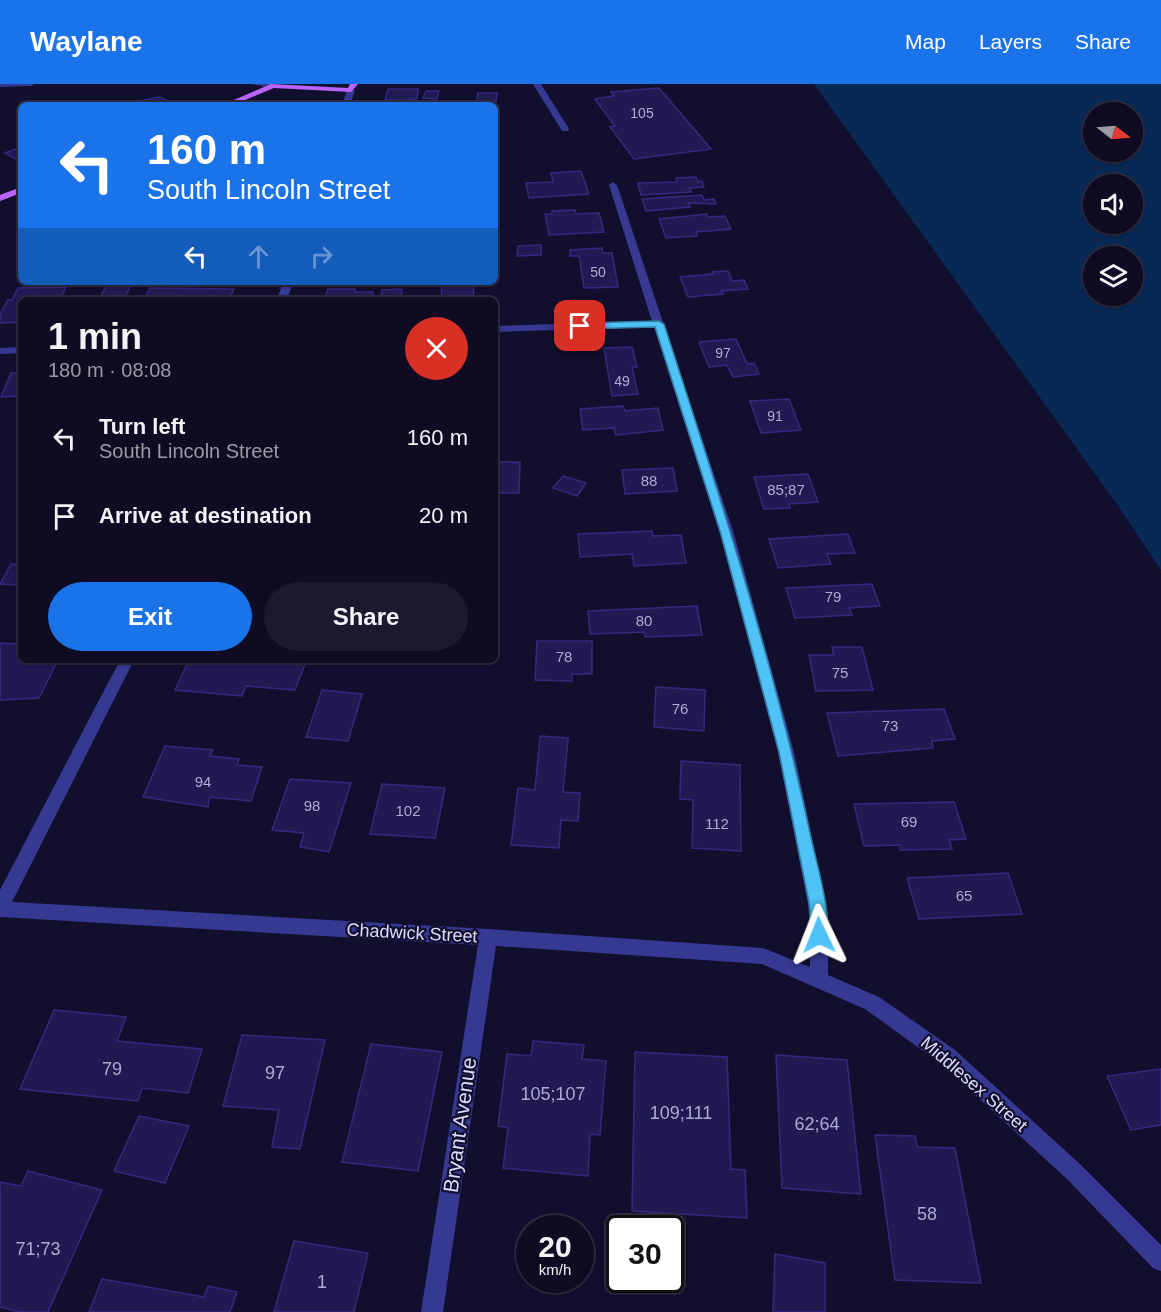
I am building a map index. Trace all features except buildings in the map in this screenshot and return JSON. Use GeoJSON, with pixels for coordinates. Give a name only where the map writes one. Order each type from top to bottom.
{"type":"FeatureCollection","features":[{"type":"Feature","properties":{"kind":"main road"},"geometry":{"type":"LineString","coordinates":[[233,102],[275,85],[352,87]]}},
{"type":"Feature","properties":{"kind":"main road"},"geometry":{"type":"LineString","coordinates":[[0,198],[18,191]]}},
{"type":"Feature","properties":{"kind":"street"},"geometry":{"type":"LineString","coordinates":[[0,85],[31,84]]}},
{"type":"Feature","properties":{"kind":"street"},"geometry":{"type":"LineString","coordinates":[[255,84],[275,85]]}},
{"type":"Feature","properties":{"kind":"street"},"geometry":{"type":"LineString","coordinates":[[537,84],[565,129]]}},
{"type":"Feature","properties":{"kind":"street"},"geometry":{"type":"LineString","coordinates":[[347,102],[352,87]]}},
{"type":"Feature","properties":{"kind":"street"},"geometry":{"type":"LineString","coordinates":[[613,185],[727,534],[786,752],[819,914],[819,978]]}},
{"type":"Feature","properties":{"kind":"street"},"geometry":{"type":"LineString","coordinates":[[498,329],[659,324]]}},
{"type":"Feature","properties":{"kind":"street"},"geometry":{"type":"LineString","coordinates":[[0,351],[18,350]]}},
{"type":"Feature","properties":{"kind":"street"},"geometry":{"type":"LineString","coordinates":[[0,908],[125,663]]}},
{"type":"Feature","properties":{"kind":"street","name":"Chadwick Street"},"geometry":{"type":"LineString","coordinates":[[0,908],[763,956],[819,978]]}},
{"type":"Feature","properties":{"kind":"street","name":"Bryant Avenue"},"geometry":{"type":"LineString","coordinates":[[432,1312],[488,937]]}},
{"type":"Feature","properties":{"kind":"street","name":"Middlesex Street"},"geometry":{"type":"LineString","coordinates":[[819,978],[872,1003],[948,1057],[1074,1172],[1161,1260]]}},
{"type":"Feature","properties":{"kind":"water"},"geometry":{"type":"Polygon","coordinates":[[[814,84],[1161,84],[1161,570],[1121,510],[814,84]]]}},
{"type":"Feature","properties":{"kind":"route"},"geometry":{"type":"LineString","coordinates":[[580,326],[659,324],[688,420],[727,534],[786,752],[817,902],[819,935]]}}]}
